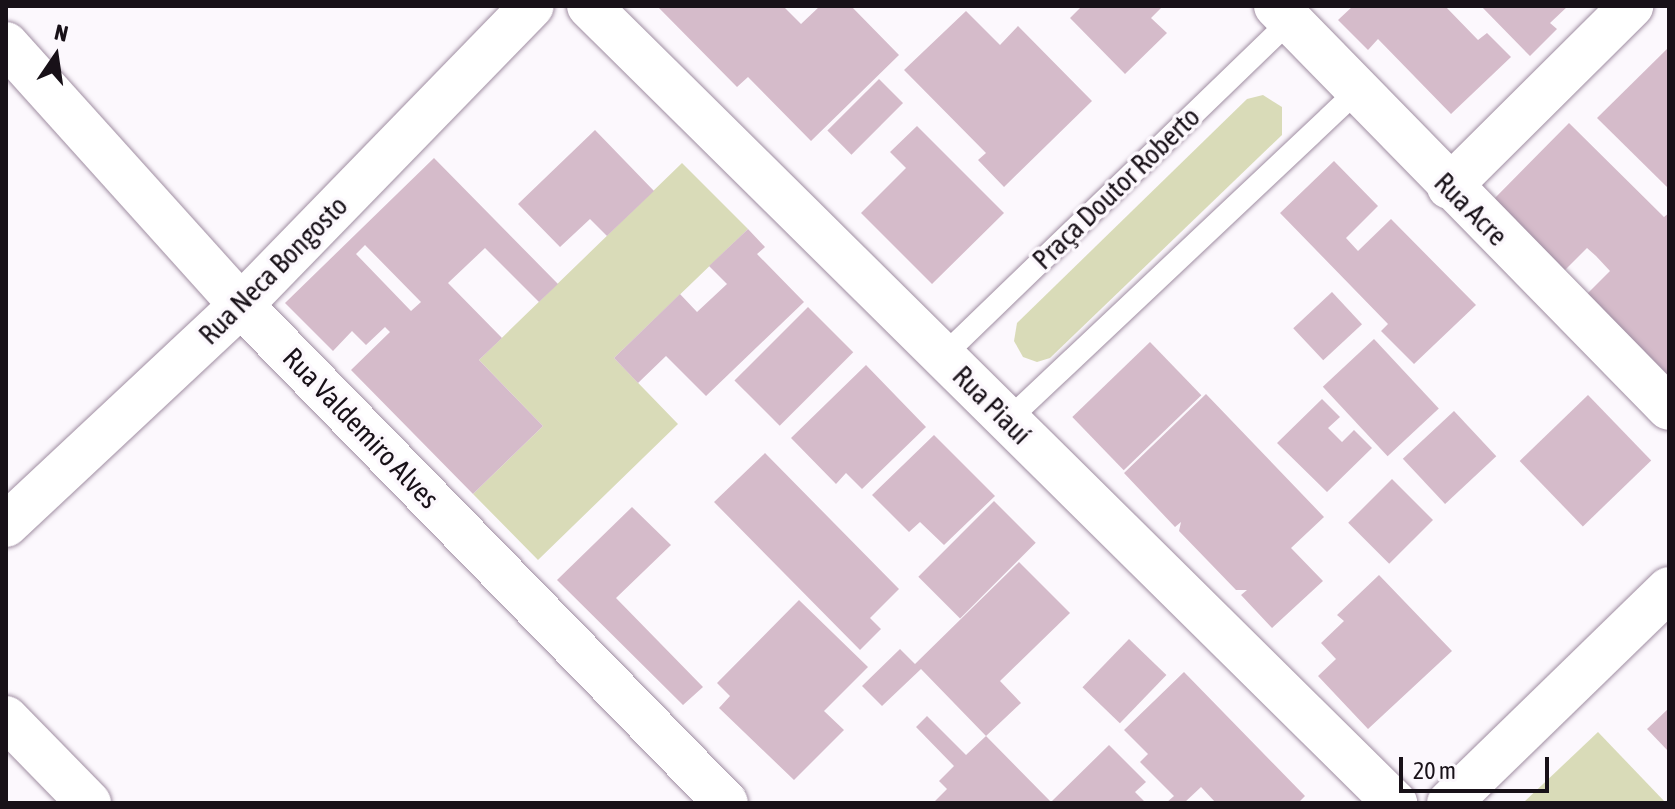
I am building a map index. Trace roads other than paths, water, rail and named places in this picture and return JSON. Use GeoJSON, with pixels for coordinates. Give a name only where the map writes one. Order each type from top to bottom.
{"type":"FeatureCollection","features":[{"type":"Feature","properties":{"kind":"street","name":"Rua Neca Bongosto"},"geometry":{"type":"LineString","coordinates":[[6,525],[241,305],[532,6]]}},
{"type":"Feature","properties":{"kind":"street","name":"Rua Piauí"},"geometry":{"type":"LineString","coordinates":[[589,6],[1395,803]]}},
{"type":"Feature","properties":{"kind":"street"},"geometry":{"type":"LineString","coordinates":[[1449,187],[1631,6]]}},
{"type":"Feature","properties":{"kind":"street","name":"Rua Acre"},"geometry":{"type":"LineString","coordinates":[[1283,13],[1449,187],[1669,408]]}},
{"type":"Feature","properties":{"kind":"street","name":"Rua Valdemiro Alves"},"geometry":{"type":"LineString","coordinates":[[6,44],[241,305],[726,803]]}},
{"type":"Feature","properties":{"kind":"street"},"geometry":{"type":"LineString","coordinates":[[1449,803],[1669,589]]}},
{"type":"Feature","properties":{"kind":"street"},"geometry":{"type":"LineString","coordinates":[[6,718],[89,803]]}},
{"type":"Feature","properties":{"kind":"lane","name":"Praça Doutor Roberto"},"geometry":{"type":"LineString","coordinates":[[943,356],[1283,13]]}},
{"type":"Feature","properties":{"kind":"lane"},"geometry":{"type":"LineString","coordinates":[[1008,420],[1357,91]]}}]}
